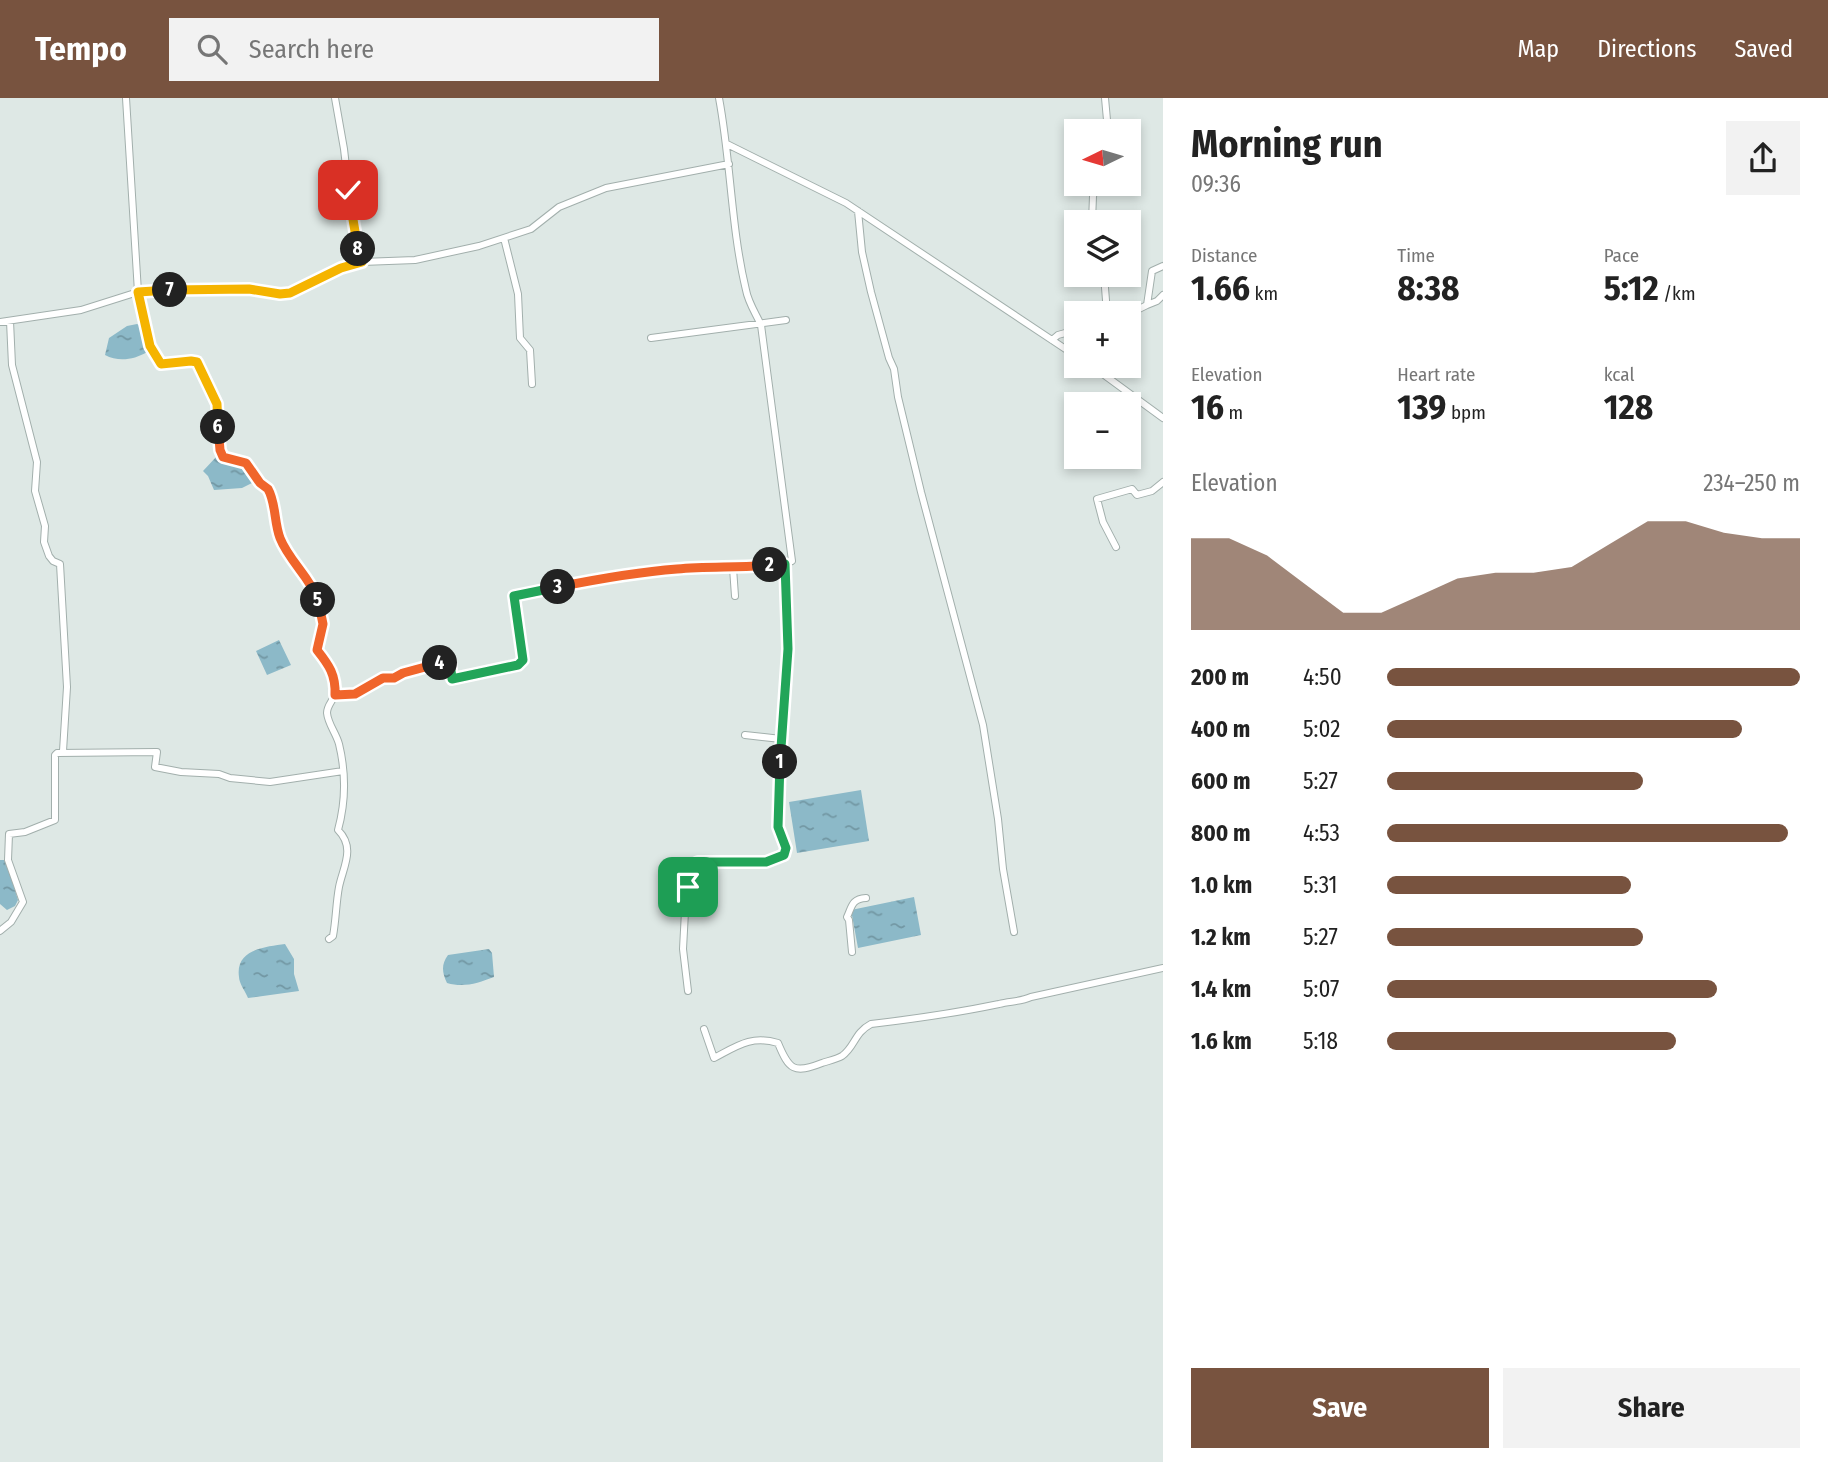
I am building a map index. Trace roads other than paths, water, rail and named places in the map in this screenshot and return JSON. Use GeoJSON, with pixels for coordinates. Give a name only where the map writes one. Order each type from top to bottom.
{"type":"FeatureCollection","features":[{"type":"Feature","properties":{"kind":"street"},"geometry":{"type":"LineString","coordinates":[[126,98],[138,292],[150,346],[161,364],[197,362],[217,404],[220,450],[223,457],[246,463],[271,494],[280,537],[311,583],[321,610],[323,624],[317,650],[329,664],[335,686],[335,695],[327,712],[338,741],[343,771],[345,795],[338,830],[344,836],[348,857],[339,888],[333,936],[329,939]]}},
{"type":"Feature","properties":{"kind":"street"},"geometry":{"type":"LineString","coordinates":[[335,98],[354,236],[362,262]]}},
{"type":"Feature","properties":{"kind":"street"},"geometry":{"type":"LineString","coordinates":[[335,695],[355,694],[383,678],[394,678],[403,673],[450,661],[452,679],[518,665],[523,660],[514,596],[621,575],[679,568],[785,564],[792,561],[761,325],[746,293],[719,98]]}},
{"type":"Feature","properties":{"kind":"street"},"geometry":{"type":"LineString","coordinates":[[1105,98],[1107,119]]}},
{"type":"Feature","properties":{"kind":"street"},"geometry":{"type":"LineString","coordinates":[[727,144],[858,211],[1064,348]]}},
{"type":"Feature","properties":{"kind":"street"},"geometry":{"type":"LineString","coordinates":[[0,322],[81,310],[138,292],[185,288],[290,293],[341,268],[362,262],[435,256],[504,238],[531,229],[559,206],[606,188],[729,164]]}},
{"type":"Feature","properties":{"kind":"street"},"geometry":{"type":"LineString","coordinates":[[858,211],[862,252],[871,292],[894,369],[921,492],[983,725],[1014,932]]}},
{"type":"Feature","properties":{"kind":"street"},"geometry":{"type":"LineString","coordinates":[[504,238],[518,294],[520,338],[530,350],[532,384]]}},
{"type":"Feature","properties":{"kind":"street"},"geometry":{"type":"LineString","coordinates":[[1147,305],[1152,271],[1163,266]]}},
{"type":"Feature","properties":{"kind":"street"},"geometry":{"type":"LineString","coordinates":[[1141,308],[1157,301],[1163,295]]}},
{"type":"Feature","properties":{"kind":"street"},"geometry":{"type":"LineString","coordinates":[[651,338],[786,320]]}},
{"type":"Feature","properties":{"kind":"street"},"geometry":{"type":"LineString","coordinates":[[10,321],[12,365],[37,463],[35,491],[45,526],[44,542],[49,556],[60,564],[61,614],[67,674],[63,751]]}},
{"type":"Feature","properties":{"kind":"street"},"geometry":{"type":"LineString","coordinates":[[1052,340],[1064,333]]}},
{"type":"Feature","properties":{"kind":"street"},"geometry":{"type":"LineString","coordinates":[[1108,378],[1163,418]]}},
{"type":"Feature","properties":{"kind":"street"},"geometry":{"type":"LineString","coordinates":[[1116,547],[1103,522],[1097,499],[1132,489],[1137,495],[1152,491],[1163,482]]}},
{"type":"Feature","properties":{"kind":"street"},"geometry":{"type":"LineString","coordinates":[[688,991],[683,949],[687,874],[690,866],[698,862],[766,862],[784,855],[786,848],[778,827],[777,809],[788,649],[785,564]]}},
{"type":"Feature","properties":{"kind":"street"},"geometry":{"type":"LineString","coordinates":[[733,568],[735,596]]}},
{"type":"Feature","properties":{"kind":"street"},"geometry":{"type":"LineString","coordinates":[[745,734],[781,739]]}},
{"type":"Feature","properties":{"kind":"street"},"geometry":{"type":"LineString","coordinates":[[0,931],[11,922],[23,902],[8,860],[9,834],[25,832],[55,820],[55,755],[63,751],[157,752],[155,767],[270,782],[343,771]]}},
{"type":"Feature","properties":{"kind":"street"},"geometry":{"type":"LineString","coordinates":[[852,952],[847,917],[849,906],[866,898]]}},
{"type":"Feature","properties":{"kind":"street"},"geometry":{"type":"LineString","coordinates":[[704,1029],[713,1058],[752,1039],[769,1040],[778,1043],[783,1056],[794,1068],[804,1070],[842,1056],[861,1029],[871,1024],[1021,1002],[1031,997],[1163,968]]}},
{"type":"Feature","properties":{"kind":"water"},"geometry":{"type":"Polygon","coordinates":[[[127,326],[141,326],[147,352],[126,359],[105,355],[109,338],[127,326]]]}},
{"type":"Feature","properties":{"kind":"water"},"geometry":{"type":"Polygon","coordinates":[[[217,456],[245,465],[256,481],[242,488],[214,490],[203,471],[217,456]]]}},
{"type":"Feature","properties":{"kind":"water"},"geometry":{"type":"Polygon","coordinates":[[[279,640],[291,665],[267,675],[256,651],[279,640]]]}},
{"type":"Feature","properties":{"kind":"water"},"geometry":{"type":"Polygon","coordinates":[[[861,790],[869,841],[797,853],[789,802],[861,790]]]}},
{"type":"Feature","properties":{"kind":"water"},"geometry":{"type":"Polygon","coordinates":[[[0,860],[6,860],[18,900],[15,906],[7,910],[0,904],[0,860]]]}},
{"type":"Feature","properties":{"kind":"water"},"geometry":{"type":"Polygon","coordinates":[[[914,897],[921,935],[858,948],[851,910],[914,897]]]}},
{"type":"Feature","properties":{"kind":"water"},"geometry":{"type":"Polygon","coordinates":[[[285,944],[294,959],[294,974],[299,991],[248,998],[239,979],[242,960],[253,951],[285,944]]]}},
{"type":"Feature","properties":{"kind":"water"},"geometry":{"type":"Polygon","coordinates":[[[489,949],[492,953],[494,977],[465,985],[447,983],[443,969],[448,955],[489,949]]]}}]}
